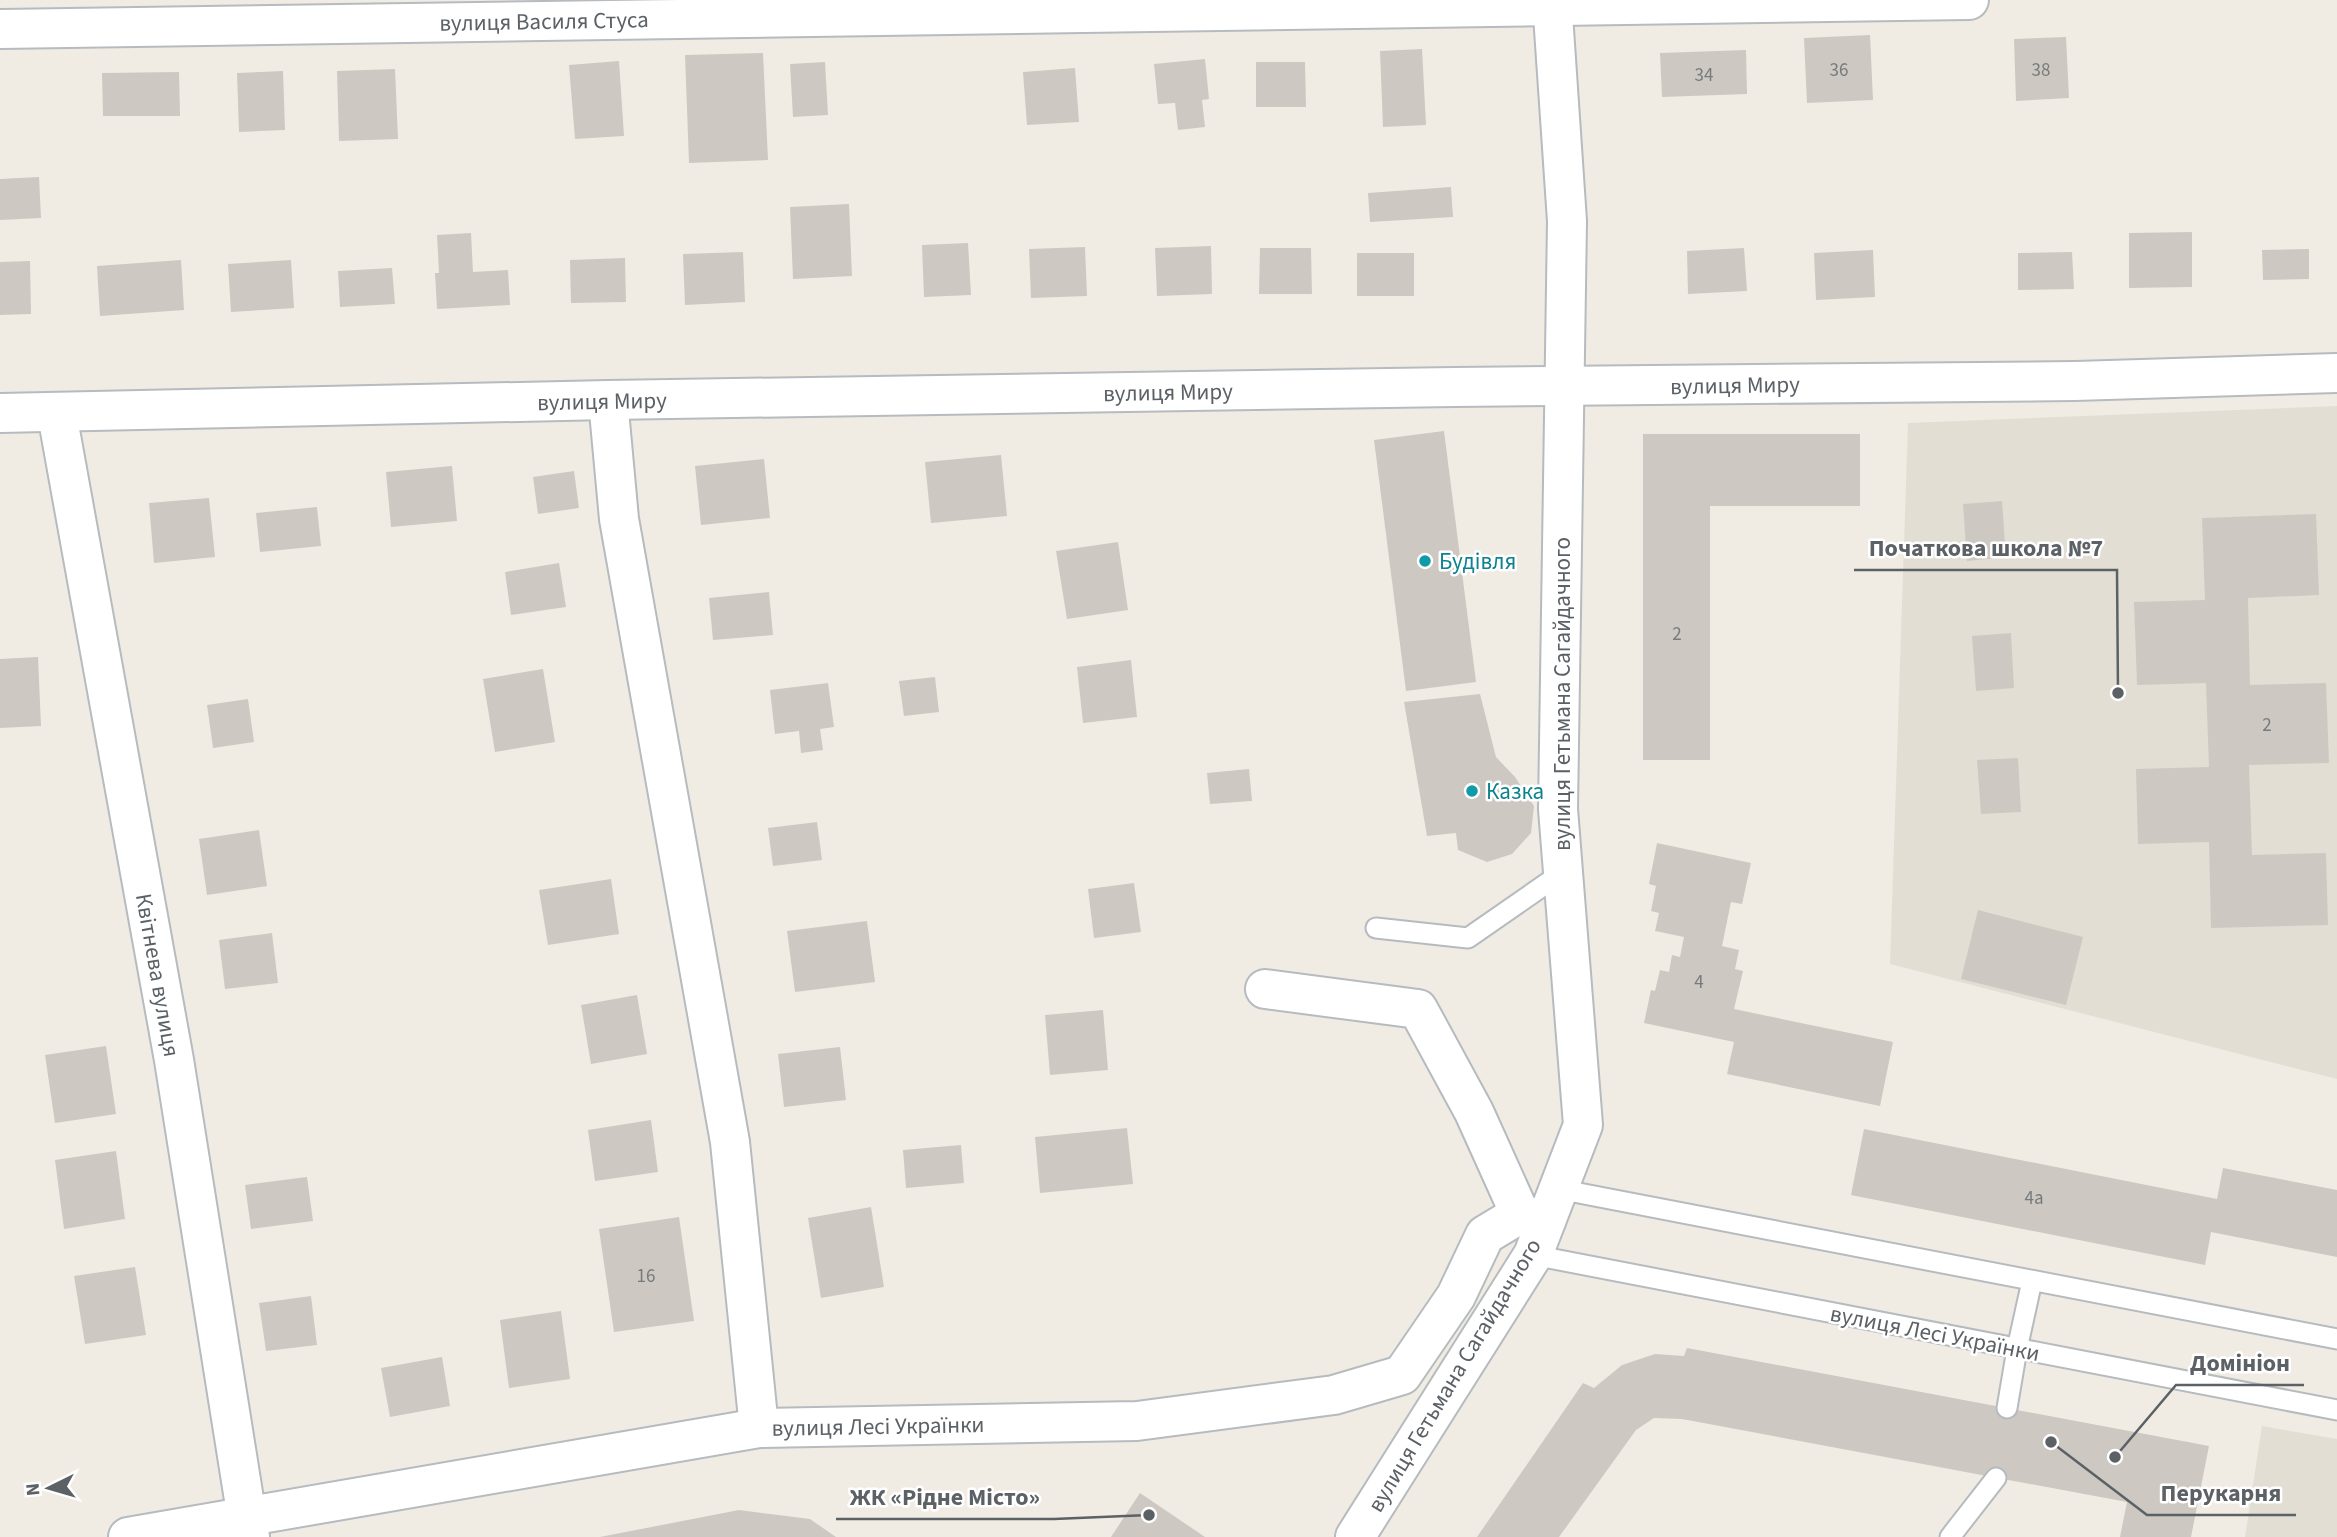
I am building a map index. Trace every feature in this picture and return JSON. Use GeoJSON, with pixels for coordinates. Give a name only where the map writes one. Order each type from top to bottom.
{"type":"FeatureCollection","features":[{"type":"Feature","properties":{"kind":"street","name":"вулиця Василя Стуса"},"geometry":{"type":"LineString","coordinates":[[0,30],[1553,3],[1969,0]]}},
{"type":"Feature","properties":{"kind":"street","name":"вулиця Гетьмана Сагайдачного"},"geometry":{"type":"LineString","coordinates":[[1355,1537],[1539,1220],[1583,1125],[1558,809],[1567,221],[1553,3]]}},
{"type":"Feature","properties":{"kind":"street","name":"вулиця Миру"},"geometry":{"type":"LineString","coordinates":[[0,413],[57,414],[608,400],[2075,381],[2337,373]]}},
{"type":"Feature","properties":{"kind":"street"},"geometry":{"type":"LineString","coordinates":[[608,400],[619,519],[730,1142],[759,1428]]}},
{"type":"Feature","properties":{"kind":"street","name":"Квітнева вулиця"},"geometry":{"type":"LineString","coordinates":[[57,414],[174,1060],[249,1526]]}},
{"type":"Feature","properties":{"kind":"street"},"geometry":{"type":"LineString","coordinates":[[1265,989],[1418,1009],[1474,1112],[1539,1220]]}},
{"type":"Feature","properties":{"kind":"street","name":"вулиця Лесі Українки"},"geometry":{"type":"LineString","coordinates":[[128,1537],[249,1526],[759,1428],[1138,1421],[1334,1395],[1402,1375],[1456,1296],[1485,1235],[1539,1220]]}},
{"type":"Feature","properties":{"kind":"lane"},"geometry":{"type":"LineString","coordinates":[[1376,928],[1468,938],[1563,872]]}},
{"type":"Feature","properties":{"kind":"lane"},"geometry":{"type":"LineString","coordinates":[[1539,1220],[2032,1281],[2337,1339]]}},
{"type":"Feature","properties":{"kind":"lane","name":"вулиця Лесі Українки"},"geometry":{"type":"LineString","coordinates":[[1539,1220],[2017,1349],[2337,1410]]}},
{"type":"Feature","properties":{"kind":"lane"},"geometry":{"type":"LineString","coordinates":[[2007,1408],[2032,1281]]}},
{"type":"Feature","properties":{"kind":"lane"},"geometry":{"type":"LineString","coordinates":[[1950,1537],[1996,1478]]}},
{"type":"Feature","properties":{"kind":"shaded area"},"geometry":{"type":"Polygon","coordinates":[[[2337,406],[2337,1079],[1890,964],[1908,423],[2337,406]]]}},
{"type":"Feature","properties":{"kind":"shaded area"},"geometry":{"type":"Polygon","coordinates":[[[2262,1426],[2337,1439],[2337,1537],[2245,1537],[2262,1426]]]}},
{"type":"Feature","properties":{"kind":"building"},"geometry":{"type":"Polygon","coordinates":[[[1870,35],[1873,100],[1807,103],[1804,38],[1870,35]]]}},
{"type":"Feature","properties":{"kind":"building"},"geometry":{"type":"Polygon","coordinates":[[[2066,37],[2069,98],[2016,101],[2014,39],[2066,37]]]}},
{"type":"Feature","properties":{"kind":"building"},"geometry":{"type":"Polygon","coordinates":[[[1422,49],[1426,125],[1383,127],[1380,51],[1422,49]]]}},
{"type":"Feature","properties":{"kind":"building"},"geometry":{"type":"Polygon","coordinates":[[[1746,50],[1747,94],[1662,97],[1660,53],[1746,50]]]}},
{"type":"Feature","properties":{"kind":"building"},"geometry":{"type":"Polygon","coordinates":[[[763,53],[768,160],[689,163],[685,55],[763,53]]]}},
{"type":"Feature","properties":{"kind":"building"},"geometry":{"type":"Polygon","coordinates":[[[1205,59],[1209,99],[1202,100],[1205,127],[1178,130],[1175,103],[1158,104],[1154,64],[1205,59]]]}},
{"type":"Feature","properties":{"kind":"building"},"geometry":{"type":"Polygon","coordinates":[[[619,61],[624,136],[575,139],[569,65],[619,61]]]}},
{"type":"Feature","properties":{"kind":"building"},"geometry":{"type":"Polygon","coordinates":[[[825,62],[828,115],[793,117],[790,64],[825,62]]]}},
{"type":"Feature","properties":{"kind":"building"},"geometry":{"type":"Polygon","coordinates":[[[1256,62],[1305,62],[1306,107],[1256,107],[1256,62]]]}},
{"type":"Feature","properties":{"kind":"building"},"geometry":{"type":"Polygon","coordinates":[[[1075,68],[1079,122],[1027,125],[1023,72],[1075,68]]]}},
{"type":"Feature","properties":{"kind":"building"},"geometry":{"type":"Polygon","coordinates":[[[395,69],[398,139],[339,141],[337,71],[395,69]]]}},
{"type":"Feature","properties":{"kind":"building"},"geometry":{"type":"Polygon","coordinates":[[[283,71],[285,130],[239,132],[237,73],[283,71]]]}},
{"type":"Feature","properties":{"kind":"building"},"geometry":{"type":"Polygon","coordinates":[[[179,72],[180,116],[103,116],[102,73],[179,72]]]}},
{"type":"Feature","properties":{"kind":"building"},"geometry":{"type":"Polygon","coordinates":[[[39,177],[41,218],[0,220],[0,179],[39,177]]]}},
{"type":"Feature","properties":{"kind":"building"},"geometry":{"type":"Polygon","coordinates":[[[1451,187],[1453,217],[1370,222],[1368,193],[1451,187]]]}},
{"type":"Feature","properties":{"kind":"building"},"geometry":{"type":"Polygon","coordinates":[[[849,204],[852,276],[793,279],[790,207],[849,204]]]}},
{"type":"Feature","properties":{"kind":"building"},"geometry":{"type":"Polygon","coordinates":[[[2192,232],[2192,287],[2129,288],[2129,233],[2192,232]]]}},
{"type":"Feature","properties":{"kind":"building"},"geometry":{"type":"Polygon","coordinates":[[[471,233],[473,272],[508,270],[510,305],[437,309],[437,235],[471,233]]]}},
{"type":"Feature","properties":{"kind":"building"},"geometry":{"type":"Polygon","coordinates":[[[968,243],[971,295],[924,297],[922,245],[968,243]]]}},
{"type":"Feature","properties":{"kind":"building"},"geometry":{"type":"Polygon","coordinates":[[[1211,246],[1212,294],[1157,296],[1155,248],[1211,246]]]}},
{"type":"Feature","properties":{"kind":"building"},"geometry":{"type":"Polygon","coordinates":[[[1085,247],[1087,296],[1031,298],[1029,249],[1085,247]]]}},
{"type":"Feature","properties":{"kind":"building"},"geometry":{"type":"Polygon","coordinates":[[[1260,248],[1311,248],[1312,294],[1259,294],[1260,248]]]}},
{"type":"Feature","properties":{"kind":"building"},"geometry":{"type":"Polygon","coordinates":[[[1744,248],[1747,291],[1688,294],[1687,251],[1744,248]]]}},
{"type":"Feature","properties":{"kind":"building"},"geometry":{"type":"Polygon","coordinates":[[[2309,249],[2309,279],[2263,280],[2262,250],[2309,249]]]}},
{"type":"Feature","properties":{"kind":"building"},"geometry":{"type":"Polygon","coordinates":[[[1873,250],[1875,297],[1816,300],[1814,253],[1873,250]]]}},
{"type":"Feature","properties":{"kind":"building"},"geometry":{"type":"Polygon","coordinates":[[[743,252],[745,302],[685,305],[683,254],[743,252]]]}},
{"type":"Feature","properties":{"kind":"building"},"geometry":{"type":"Polygon","coordinates":[[[2072,252],[2074,289],[2018,290],[2018,253],[2072,252]]]}},
{"type":"Feature","properties":{"kind":"building"},"geometry":{"type":"Polygon","coordinates":[[[1357,253],[1414,253],[1414,296],[1357,296],[1357,253]]]}},
{"type":"Feature","properties":{"kind":"building"},"geometry":{"type":"Polygon","coordinates":[[[625,258],[626,302],[571,303],[570,260],[625,258]]]}},
{"type":"Feature","properties":{"kind":"building"},"geometry":{"type":"Polygon","coordinates":[[[181,260],[184,310],[100,316],[97,266],[181,260]]]}},
{"type":"Feature","properties":{"kind":"building"},"geometry":{"type":"Polygon","coordinates":[[[291,260],[294,308],[231,312],[228,264],[291,260]]]}},
{"type":"Feature","properties":{"kind":"building"},"geometry":{"type":"Polygon","coordinates":[[[30,261],[31,314],[0,315],[0,262],[30,261]]]}},
{"type":"Feature","properties":{"kind":"building"},"geometry":{"type":"Polygon","coordinates":[[[392,268],[395,304],[340,307],[338,271],[392,268]]]}},
{"type":"Feature","properties":{"kind":"building","name":"Будівля"},"geometry":{"type":"Polygon","coordinates":[[[1444,431],[1476,682],[1406,691],[1374,440],[1444,431]]]}},
{"type":"Feature","properties":{"kind":"building"},"geometry":{"type":"Polygon","coordinates":[[[1643,434],[1860,434],[1860,506],[1710,506],[1710,760],[1643,760],[1643,434]]]}},
{"type":"Feature","properties":{"kind":"building"},"geometry":{"type":"Polygon","coordinates":[[[1001,455],[1007,516],[931,523],[925,462],[1001,455]]]}},
{"type":"Feature","properties":{"kind":"building"},"geometry":{"type":"Polygon","coordinates":[[[764,459],[770,518],[701,525],[695,466],[764,459]]]}},
{"type":"Feature","properties":{"kind":"building"},"geometry":{"type":"Polygon","coordinates":[[[452,466],[457,521],[391,527],[386,472],[452,466]]]}},
{"type":"Feature","properties":{"kind":"building"},"geometry":{"type":"Polygon","coordinates":[[[574,471],[579,508],[538,514],[533,477],[574,471]]]}},
{"type":"Feature","properties":{"kind":"building"},"geometry":{"type":"Polygon","coordinates":[[[209,498],[215,557],[154,563],[149,503],[209,498]]]}},
{"type":"Feature","properties":{"kind":"building"},"geometry":{"type":"Polygon","coordinates":[[[2002,501],[2006,557],[1967,561],[1963,504],[2002,501]]]}},
{"type":"Feature","properties":{"kind":"building"},"geometry":{"type":"Polygon","coordinates":[[[317,507],[321,546],[260,552],[256,513],[317,507]]]}},
{"type":"Feature","properties":{"kind":"building"},"geometry":{"type":"Polygon","coordinates":[[[2316,514],[2319,595],[2248,598],[2250,685],[2326,683],[2329,763],[2249,765],[2252,855],[2326,853],[2328,925],[2211,928],[2209,842],[2138,844],[2136,769],[2209,767],[2206,683],[2137,685],[2134,602],[2205,600],[2202,518],[2316,514]]]}},
{"type":"Feature","properties":{"kind":"building"},"geometry":{"type":"Polygon","coordinates":[[[1118,542],[1128,610],[1067,619],[1056,551],[1118,542]]]}},
{"type":"Feature","properties":{"kind":"building"},"geometry":{"type":"Polygon","coordinates":[[[559,563],[566,607],[511,615],[505,572],[559,563]]]}},
{"type":"Feature","properties":{"kind":"building"},"geometry":{"type":"Polygon","coordinates":[[[769,592],[773,635],[713,640],[709,598],[769,592]]]}},
{"type":"Feature","properties":{"kind":"building"},"geometry":{"type":"Polygon","coordinates":[[[2011,633],[2014,688],[1976,691],[1972,636],[2011,633]]]}},
{"type":"Feature","properties":{"kind":"building"},"geometry":{"type":"Polygon","coordinates":[[[38,657],[41,726],[0,728],[0,659],[38,657]]]}},
{"type":"Feature","properties":{"kind":"building"},"geometry":{"type":"Polygon","coordinates":[[[1131,660],[1137,717],[1083,723],[1077,667],[1131,660]]]}},
{"type":"Feature","properties":{"kind":"building"},"geometry":{"type":"Polygon","coordinates":[[[543,669],[555,742],[495,752],[483,679],[543,669]]]}},
{"type":"Feature","properties":{"kind":"building"},"geometry":{"type":"Polygon","coordinates":[[[935,677],[939,712],[904,716],[899,681],[935,677]]]}},
{"type":"Feature","properties":{"kind":"building"},"geometry":{"type":"Polygon","coordinates":[[[828,683],[834,727],[820,729],[823,750],[801,753],[799,731],[775,734],[770,690],[828,683]]]}},
{"type":"Feature","properties":{"kind":"building","name":"Казка"},"geometry":{"type":"Polygon","coordinates":[[[1480,694],[1496,757],[1515,777],[1534,806],[1531,833],[1512,854],[1487,862],[1458,850],[1456,833],[1427,836],[1404,702],[1480,694]]]}},
{"type":"Feature","properties":{"kind":"building"},"geometry":{"type":"Polygon","coordinates":[[[248,699],[254,742],[213,748],[207,705],[248,699]]]}},
{"type":"Feature","properties":{"kind":"building"},"geometry":{"type":"Polygon","coordinates":[[[2018,758],[2021,812],[1981,814],[1977,760],[2018,758]]]}},
{"type":"Feature","properties":{"kind":"building"},"geometry":{"type":"Polygon","coordinates":[[[1249,769],[1252,801],[1210,804],[1207,773],[1249,769]]]}},
{"type":"Feature","properties":{"kind":"building"},"geometry":{"type":"Polygon","coordinates":[[[817,822],[822,860],[773,866],[768,828],[817,822]]]}},
{"type":"Feature","properties":{"kind":"building"},"geometry":{"type":"Polygon","coordinates":[[[259,830],[267,886],[207,895],[199,839],[259,830]]]}},
{"type":"Feature","properties":{"kind":"building"},"geometry":{"type":"Polygon","coordinates":[[[1657,843],[1751,863],[1742,904],[1731,902],[1722,946],[1739,950],[1735,969],[1743,971],[1734,1009],[1893,1042],[1880,1106],[1727,1074],[1734,1042],[1644,1023],[1651,990],[1655,991],[1660,970],[1669,972],[1672,955],[1680,957],[1684,937],[1655,931],[1659,913],[1651,911],[1656,886],[1649,884],[1657,843]]]}},
{"type":"Feature","properties":{"kind":"building"},"geometry":{"type":"Polygon","coordinates":[[[611,879],[619,934],[548,945],[539,890],[611,879]]]}},
{"type":"Feature","properties":{"kind":"building"},"geometry":{"type":"Polygon","coordinates":[[[1134,883],[1141,932],[1094,938],[1088,889],[1134,883]]]}},
{"type":"Feature","properties":{"kind":"building"},"geometry":{"type":"Polygon","coordinates":[[[1978,910],[2083,937],[2066,1005],[1961,979],[1978,910]]]}},
{"type":"Feature","properties":{"kind":"building"},"geometry":{"type":"Polygon","coordinates":[[[867,921],[875,982],[795,992],[787,931],[867,921]]]}},
{"type":"Feature","properties":{"kind":"building"},"geometry":{"type":"Polygon","coordinates":[[[272,933],[278,983],[225,989],[219,940],[272,933]]]}},
{"type":"Feature","properties":{"kind":"building"},"geometry":{"type":"Polygon","coordinates":[[[637,995],[647,1054],[591,1064],[581,1005],[637,995]]]}},
{"type":"Feature","properties":{"kind":"building"},"geometry":{"type":"Polygon","coordinates":[[[1103,1010],[1108,1070],[1050,1075],[1045,1015],[1103,1010]]]}},
{"type":"Feature","properties":{"kind":"building"},"geometry":{"type":"Polygon","coordinates":[[[106,1046],[116,1114],[55,1123],[45,1055],[106,1046]]]}},
{"type":"Feature","properties":{"kind":"building"},"geometry":{"type":"Polygon","coordinates":[[[840,1047],[846,1100],[784,1107],[778,1054],[840,1047]]]}},
{"type":"Feature","properties":{"kind":"building"},"geometry":{"type":"Polygon","coordinates":[[[651,1120],[658,1172],[595,1181],[588,1130],[651,1120]]]}},
{"type":"Feature","properties":{"kind":"building"},"geometry":{"type":"Polygon","coordinates":[[[1127,1128],[1133,1184],[1040,1193],[1035,1137],[1127,1128]]]}},
{"type":"Feature","properties":{"kind":"building"},"geometry":{"type":"Polygon","coordinates":[[[1864,1129],[2217,1199],[2223,1168],[2337,1190],[2337,1257],[2211,1232],[2205,1265],[1851,1195],[1864,1129]]]}},
{"type":"Feature","properties":{"kind":"building"},"geometry":{"type":"Polygon","coordinates":[[[961,1145],[964,1183],[906,1188],[903,1150],[961,1145]]]}},
{"type":"Feature","properties":{"kind":"building"},"geometry":{"type":"Polygon","coordinates":[[[116,1151],[125,1219],[64,1229],[55,1160],[116,1151]]]}},
{"type":"Feature","properties":{"kind":"building"},"geometry":{"type":"Polygon","coordinates":[[[307,1177],[313,1221],[251,1229],[245,1185],[307,1177]]]}},
{"type":"Feature","properties":{"kind":"building"},"geometry":{"type":"Polygon","coordinates":[[[871,1207],[884,1287],[821,1298],[808,1218],[871,1207]]]}},
{"type":"Feature","properties":{"kind":"building"},"geometry":{"type":"Polygon","coordinates":[[[679,1217],[694,1321],[614,1332],[599,1229],[679,1217]]]}},
{"type":"Feature","properties":{"kind":"building"},"geometry":{"type":"Polygon","coordinates":[[[135,1267],[146,1335],[85,1344],[74,1276],[135,1267]]]}},
{"type":"Feature","properties":{"kind":"building"},"geometry":{"type":"Polygon","coordinates":[[[311,1296],[317,1345],[266,1351],[259,1303],[311,1296]]]}},
{"type":"Feature","properties":{"kind":"building"},"geometry":{"type":"Polygon","coordinates":[[[561,1311],[570,1379],[509,1388],[500,1320],[561,1311]]]}},
{"type":"Feature","properties":{"kind":"building"},"geometry":{"type":"Polygon","coordinates":[[[1687,1348],[2209,1446],[2191,1537],[2120,1537],[2127,1502],[1682,1419],[1654,1418],[1636,1430],[1559,1537],[1477,1537],[1583,1383],[1594,1388],[1622,1365],[1655,1354],[1684,1356],[1687,1348]]]}},
{"type":"Feature","properties":{"kind":"building"},"geometry":{"type":"Polygon","coordinates":[[[442,1357],[450,1406],[390,1417],[381,1368],[442,1357]]]}},
{"type":"Feature","properties":{"kind":"building"},"geometry":{"type":"Polygon","coordinates":[[[1140,1493],[1205,1537],[1111,1537],[1140,1493]]]}},
{"type":"Feature","properties":{"kind":"building"},"geometry":{"type":"Polygon","coordinates":[[[739,1510],[810,1519],[836,1537],[600,1537],[739,1510]]]}},
{"type":"Feature","properties":{"kind":"place","name":"Будівля"},"geometry":{"type":"Point","coordinates":[1425,561]}},
{"type":"Feature","properties":{"kind":"place","name":"Початкова школа №7"},"geometry":{"type":"Point","coordinates":[2118,693]}},
{"type":"Feature","properties":{"kind":"place","name":"Казка"},"geometry":{"type":"Point","coordinates":[1472,791]}},
{"type":"Feature","properties":{"kind":"place","name":"Перукарня"},"geometry":{"type":"Point","coordinates":[2051,1442]}},
{"type":"Feature","properties":{"kind":"place","name":"Домiнiон"},"geometry":{"type":"Point","coordinates":[2115,1457]}},
{"type":"Feature","properties":{"kind":"place","name":"ЖК «Рідне Місто»"},"geometry":{"type":"Point","coordinates":[1149,1515]}}]}
